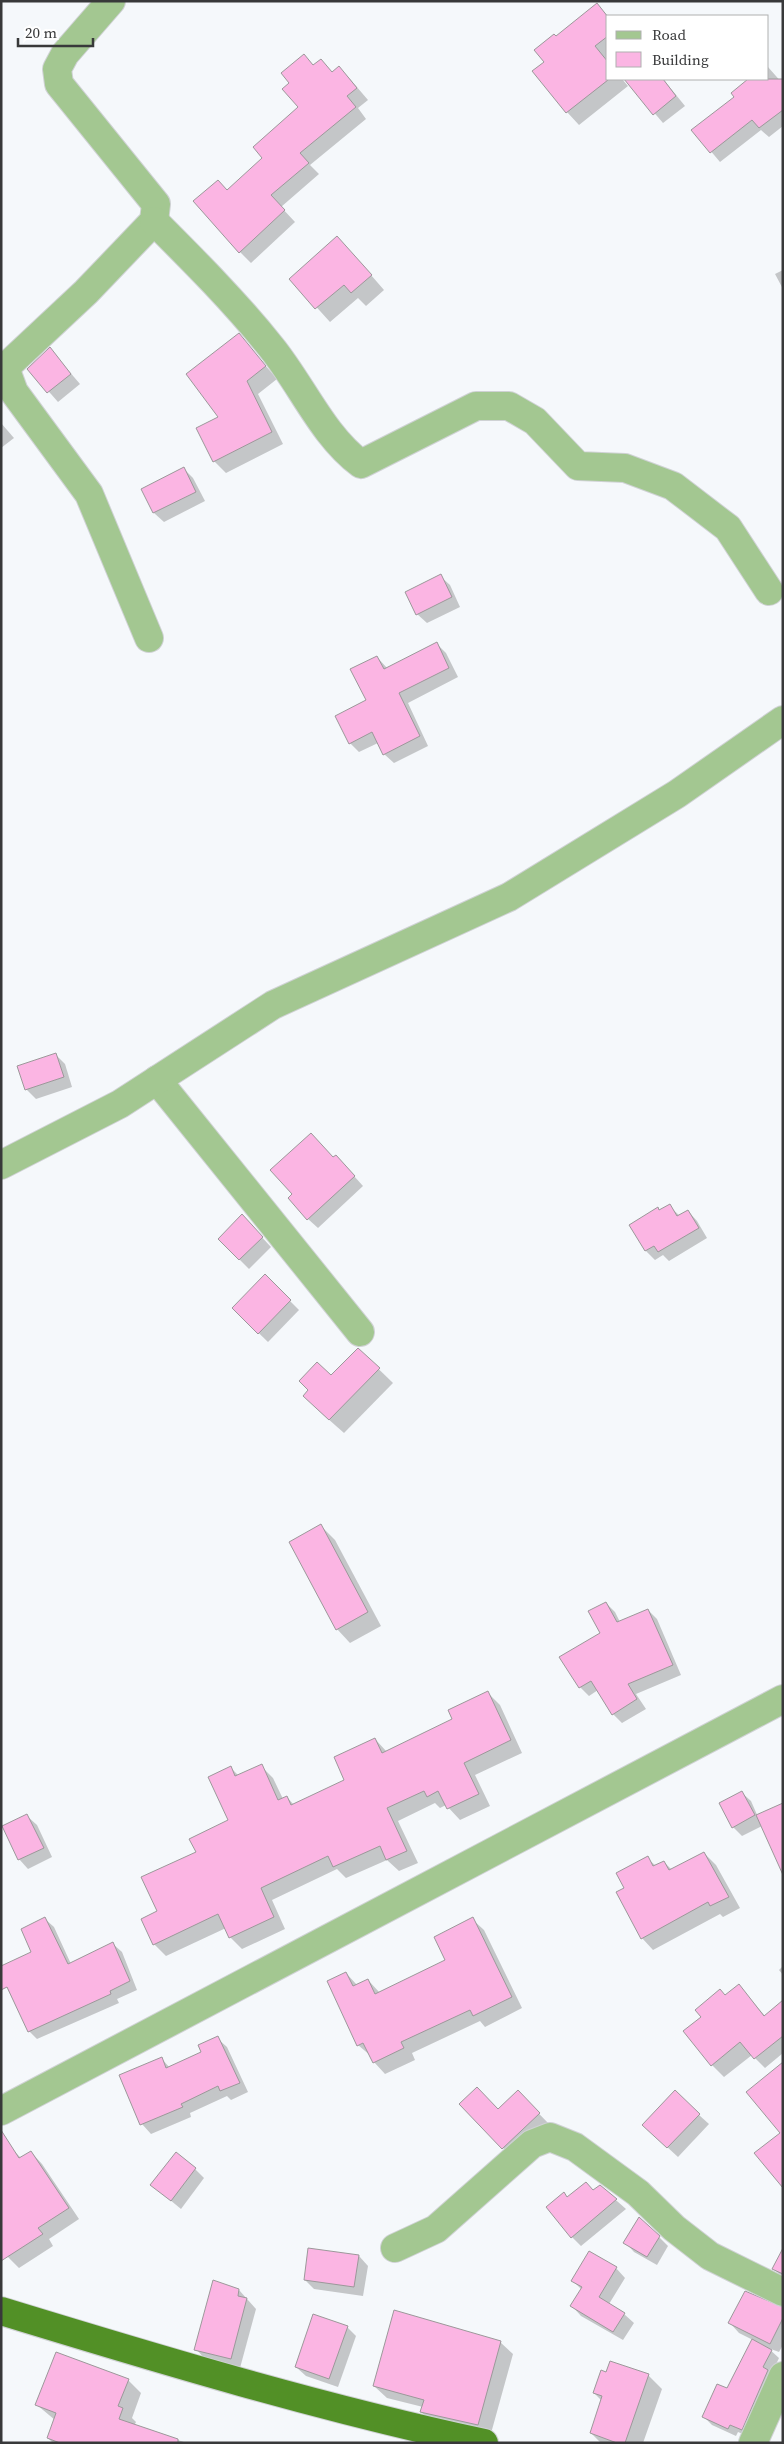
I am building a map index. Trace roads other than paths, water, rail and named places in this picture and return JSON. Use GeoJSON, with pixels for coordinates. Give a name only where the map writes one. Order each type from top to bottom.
{"type":"FeatureCollection","features":[{"type":"Feature","properties":{"kind":"highway"},"geometry":{"type":"LineString","coordinates":[[1,2312],[179,2365],[428,2431],[484,2443]]}},
{"type":"Feature","properties":{"kind":"street"},"geometry":{"type":"LineString","coordinates":[[111,1],[65,54],[57,69],[59,84],[156,204],[154,221],[86,292],[8,364],[7,373],[14,392],[88,494],[149,638]]}},
{"type":"Feature","properties":{"kind":"street"},"geometry":{"type":"LineString","coordinates":[[154,221],[236,304],[273,348],[344,451],[361,464],[476,406],[509,406],[534,421],[578,466],[625,468],[673,486],[728,528],[769,591]]}},
{"type":"Feature","properties":{"kind":"street"},"geometry":{"type":"LineString","coordinates":[[1,1165],[120,1104],[273,1005],[509,897],[677,794],[783,720]]}},
{"type":"Feature","properties":{"kind":"street"},"geometry":{"type":"LineString","coordinates":[[157,1080],[360,1332]]}},
{"type":"Feature","properties":{"kind":"street"},"geometry":{"type":"LineString","coordinates":[[1,2111],[779,1707]]}},
{"type":"Feature","properties":{"kind":"street"},"geometry":{"type":"LineString","coordinates":[[395,2248],[436,2229],[532,2144],[550,2137],[575,2147],[638,2193],[674,2228],[710,2256],[783,2292]]}},
{"type":"Feature","properties":{"kind":"street"},"geometry":{"type":"LineString","coordinates":[[753,2443],[783,2376]]}}]}
